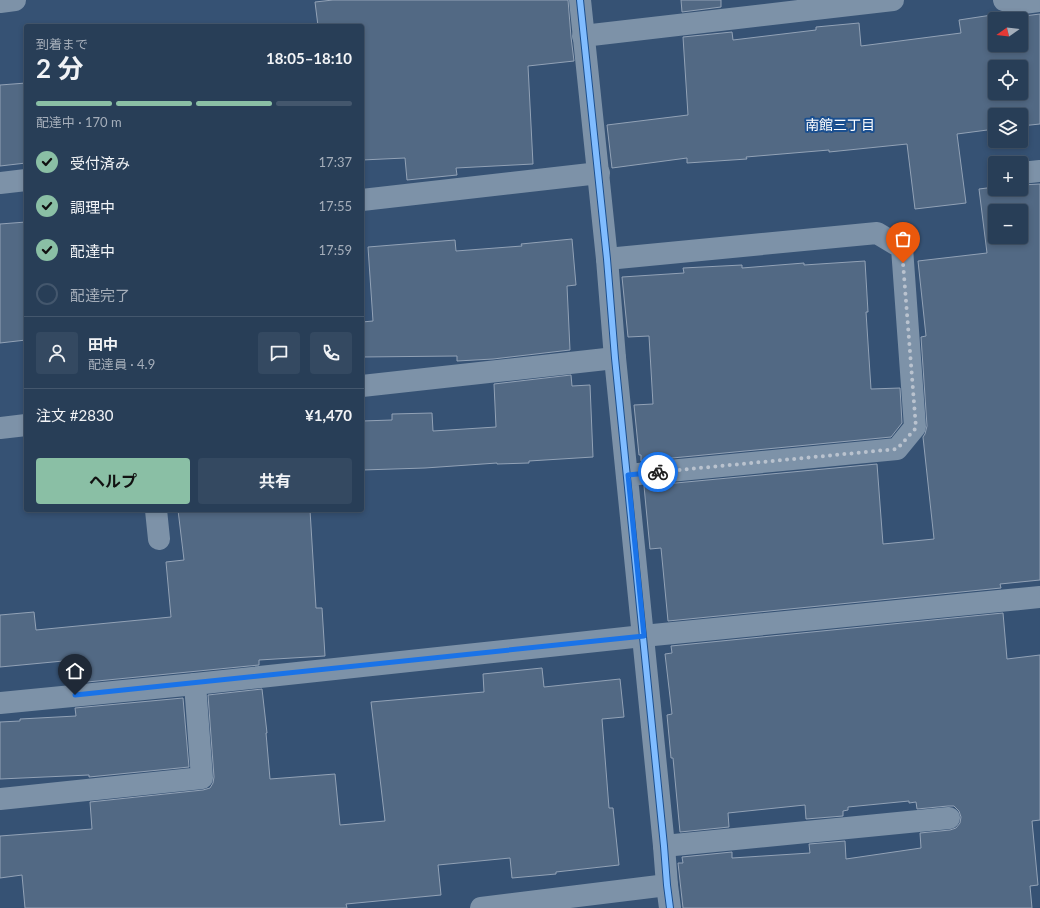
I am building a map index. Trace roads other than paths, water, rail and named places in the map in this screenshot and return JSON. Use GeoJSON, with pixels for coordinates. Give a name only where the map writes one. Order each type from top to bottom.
{"type":"FeatureCollection","features":[{"type":"Feature","properties":{"kind":"street"},"geometry":{"type":"LineString","coordinates":[[0,2],[15,0]]}},
{"type":"Feature","properties":{"kind":"street"},"geometry":{"type":"LineString","coordinates":[[580,0],[607,259],[615,358],[628,475],[670,908]]}},
{"type":"Feature","properties":{"kind":"street"},"geometry":{"type":"LineString","coordinates":[[584,36],[893,0]]}},
{"type":"Feature","properties":{"kind":"street"},"geometry":{"type":"LineString","coordinates":[[1004,0],[1016,4],[1040,1]]}},
{"type":"Feature","properties":{"kind":"street"},"geometry":{"type":"LineString","coordinates":[[1028,172],[1040,171]]}},
{"type":"Feature","properties":{"kind":"street"},"geometry":{"type":"LineString","coordinates":[[364,200],[598,172]]}},
{"type":"Feature","properties":{"kind":"street"},"geometry":{"type":"LineString","coordinates":[[0,183],[24,180]]}},
{"type":"Feature","properties":{"kind":"street"},"geometry":{"type":"LineString","coordinates":[[607,259],[877,233],[902,248],[916,428],[897,449],[628,475]]}},
{"type":"Feature","properties":{"kind":"street"},"geometry":{"type":"LineString","coordinates":[[364,386],[615,358]]}},
{"type":"Feature","properties":{"kind":"street"},"geometry":{"type":"LineString","coordinates":[[0,428],[24,425]]}},
{"type":"Feature","properties":{"kind":"street"},"geometry":{"type":"LineString","coordinates":[[156,512],[159,538]]}},
{"type":"Feature","properties":{"kind":"street"},"geometry":{"type":"LineString","coordinates":[[0,703],[195,684],[644,636],[1040,597]]}},
{"type":"Feature","properties":{"kind":"street"},"geometry":{"type":"LineString","coordinates":[[0,800],[202,778],[195,684]]}},
{"type":"Feature","properties":{"kind":"street"},"geometry":{"type":"LineString","coordinates":[[664,846],[949,818]]}},
{"type":"Feature","properties":{"kind":"street"},"geometry":{"type":"LineString","coordinates":[[481,908],[667,885]]}},
{"type":"Feature","properties":{"kind":"district","name":"南館三丁目"},"geometry":{"type":"Point","coordinates":[840,125]}}]}
